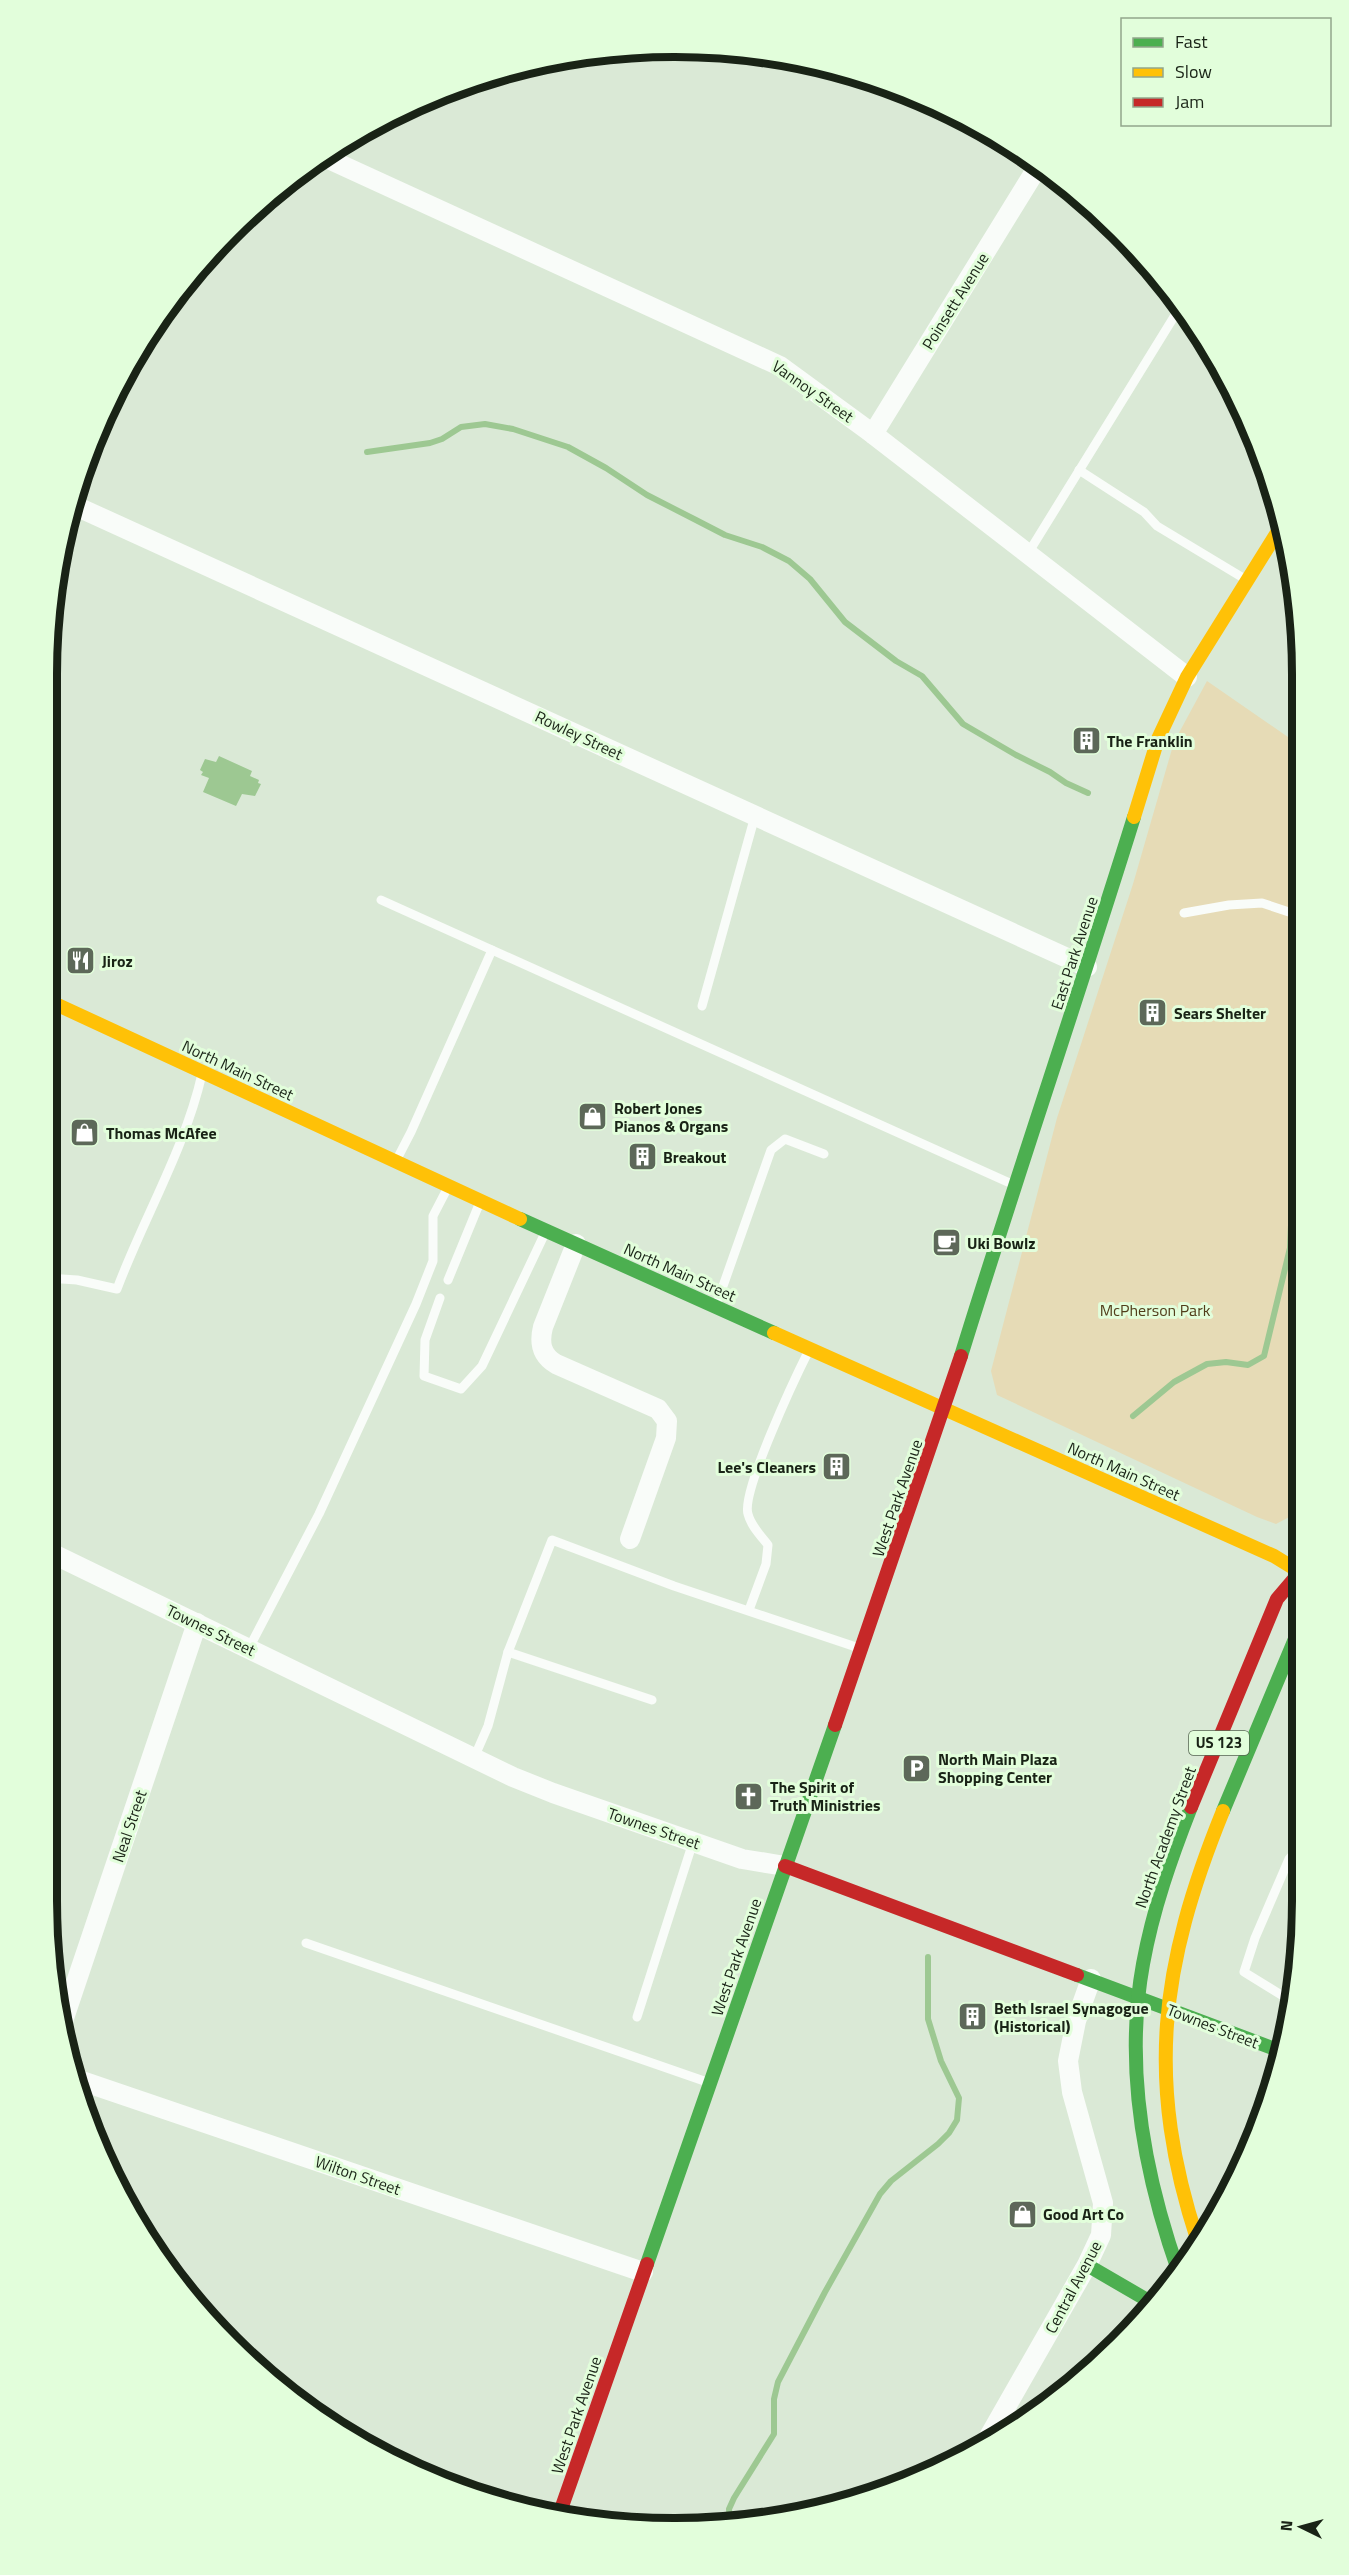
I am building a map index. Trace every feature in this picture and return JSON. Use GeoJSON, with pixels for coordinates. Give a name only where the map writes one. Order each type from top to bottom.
{"type":"FeatureCollection","features":[{"type":"Feature","properties":{"kind":"main road","name":"East Park Avenue"},"geometry":{"type":"LineString","coordinates":[[945,1409],[1014,1185],[1087,967],[1158,739],[1186,677],[1276,535]]}},
{"type":"Feature","properties":{"kind":"main road","name":"North Main Street"},"geometry":{"type":"LineString","coordinates":[[57,1005],[546,1231],[1274,1556],[1292,1567]]}},
{"type":"Feature","properties":{"kind":"main road","name":"West Park Avenue"},"geometry":{"type":"LineString","coordinates":[[562,2507],[945,1409]]}},
{"type":"Feature","properties":{"kind":"main road","name":"North Academy Street"},"geometry":{"type":"LineString","coordinates":[[1175,2261],[1152,2194],[1144,2154],[1137,2070],[1137,2031],[1141,1987],[1152,1923],[1177,1844],[1277,1599],[1292,1581]]}},
{"type":"Feature","properties":{"kind":"main road","name":"US 123"},"geometry":{"type":"LineString","coordinates":[[1195,2233],[1181,2193],[1174,2162],[1168,2128],[1164,2074],[1167,2013],[1177,1945],[1202,1862],[1292,1646]]}},
{"type":"Feature","properties":{"kind":"main road","name":"Townes Street"},"geometry":{"type":"LineString","coordinates":[[785,1866],[1273,2049]]}},
{"type":"Feature","properties":{"kind":"main road"},"geometry":{"type":"LineString","coordinates":[[1087,2265],[1146,2299]]}},
{"type":"Feature","properties":{"kind":"street","name":"Vannoy Street"},"geometry":{"type":"LineString","coordinates":[[332,161],[780,366],[873,434],[1186,677]]}},
{"type":"Feature","properties":{"kind":"street","name":"Poinsett Avenue"},"geometry":{"type":"LineString","coordinates":[[873,434],[1034,173]]}},
{"type":"Feature","properties":{"kind":"street","name":"Rowley Street"},"geometry":{"type":"LineString","coordinates":[[80,508],[1087,967]]}},
{"type":"Feature","properties":{"kind":"street"},"geometry":{"type":"LineString","coordinates":[[576,1244],[543,1327],[541,1340],[544,1354],[556,1364],[658,1409],[667,1421],[666,1438],[630,1539]]}},
{"type":"Feature","properties":{"kind":"street","name":"Townes Street"},"geometry":{"type":"LineString","coordinates":[[57,1556],[474,1758],[553,1793],[742,1859],[785,1866]]}},
{"type":"Feature","properties":{"kind":"street","name":"Neal Street"},"geometry":{"type":"LineString","coordinates":[[67,2009],[197,1623]]}},
{"type":"Feature","properties":{"kind":"street","name":"Central Avenue"},"geometry":{"type":"LineString","coordinates":[[995,2428],[1087,2265],[1101,2235],[1103,2203],[1072,2092],[1068,2061],[1076,2021],[1090,1979]]}},
{"type":"Feature","properties":{"kind":"street","name":"Wilton Street"},"geometry":{"type":"LineString","coordinates":[[85,2082],[643,2272]]}},
{"type":"Feature","properties":{"kind":"lane"},"geometry":{"type":"LineString","coordinates":[[1027,555],[1175,314]]}},
{"type":"Feature","properties":{"kind":"lane"},"geometry":{"type":"LineString","coordinates":[[1079,470],[1144,512],[1157,526],[1247,580]]}},
{"type":"Feature","properties":{"kind":"lane"},"geometry":{"type":"LineString","coordinates":[[702,1006],[756,816]]}},
{"type":"Feature","properties":{"kind":"lane"},"geometry":{"type":"LineString","coordinates":[[381,900],[1014,1185]]}},
{"type":"Feature","properties":{"kind":"lane"},"geometry":{"type":"LineString","coordinates":[[1184,913],[1229,905],[1262,903],[1292,913]]}},
{"type":"Feature","properties":{"kind":"lane"},"geometry":{"type":"LineString","coordinates":[[395,1161],[411,1132],[492,950]]}},
{"type":"Feature","properties":{"kind":"lane"},"geometry":{"type":"LineString","coordinates":[[57,1279],[78,1280],[117,1289],[194,1109],[203,1072]]}},
{"type":"Feature","properties":{"kind":"lane"},"geometry":{"type":"LineString","coordinates":[[716,1306],[771,1150],[784,1138],[824,1154]]}},
{"type":"Feature","properties":{"kind":"lane"},"geometry":{"type":"LineString","coordinates":[[249,1648],[319,1514],[416,1304],[433,1261],[433,1215],[450,1185]]}},
{"type":"Feature","properties":{"kind":"lane"},"geometry":{"type":"LineString","coordinates":[[448,1280],[481,1200]]}},
{"type":"Feature","properties":{"kind":"lane"},"geometry":{"type":"LineString","coordinates":[[440,1298],[425,1340],[424,1376],[461,1389],[482,1365],[546,1231]]}},
{"type":"Feature","properties":{"kind":"lane"},"geometry":{"type":"LineString","coordinates":[[749,1610],[766,1564],[768,1545],[757,1532],[747,1513],[751,1493],[758,1466],[810,1348]]}},
{"type":"Feature","properties":{"kind":"lane"},"geometry":{"type":"LineString","coordinates":[[474,1758],[488,1725],[508,1652],[552,1540],[674,1586],[862,1649]]}},
{"type":"Feature","properties":{"kind":"lane"},"geometry":{"type":"LineString","coordinates":[[508,1652],[652,1700]]}},
{"type":"Feature","properties":{"kind":"lane"},"geometry":{"type":"LineString","coordinates":[[637,2017],[693,1842]]}},
{"type":"Feature","properties":{"kind":"lane"},"geometry":{"type":"LineString","coordinates":[[1284,1997],[1244,1972],[1255,1938],[1292,1856]]}},
{"type":"Feature","properties":{"kind":"lane"},"geometry":{"type":"LineString","coordinates":[[306,1943],[709,2083]]}},
{"type":"Feature","properties":{"kind":"green space","name":"McPherson Park"},"geometry":{"type":"Polygon","coordinates":[[[1207,681],[1292,740],[1292,1516],[1276,1524],[997,1395],[991,1371],[1057,1118],[1133,884],[1174,742],[1207,681]]]}},
{"type":"Feature","properties":{"kind":"shaded area"},"geometry":{"type":"Polygon","coordinates":[[[219,756],[252,771],[250,776],[259,780],[258,783],[261,784],[255,796],[242,794],[236,806],[203,792],[209,778],[201,775],[203,772],[200,770],[205,759],[216,762],[219,756]]]}},
{"type":"Feature","properties":{"kind":"waterway"},"geometry":{"type":"LineString","coordinates":[[367,452],[430,443],[442,439],[461,427],[485,424],[513,429],[568,447],[647,495],[725,535],[762,547],[789,561],[810,579],[845,622],[896,661],[922,676],[963,724],[1066,783],[1088,793]]}},
{"type":"Feature","properties":{"kind":"waterway"},"geometry":{"type":"LineString","coordinates":[[1133,1416],[1174,1382],[1207,1364],[1226,1362],[1248,1365],[1264,1356],[1290,1248],[1291,1225]]}},
{"type":"Feature","properties":{"kind":"waterway"},"geometry":{"type":"LineString","coordinates":[[729,2516],[729,2509],[734,2498],[774,2434],[774,2399],[778,2382],[880,2194],[891,2181],[938,2144],[957,2120],[959,2098],[941,2061],[928,2019],[928,1957]]}},
{"type":"Feature","properties":{"kind":"traffic: fast"},"geometry":{"type":"LineString","coordinates":[[961,1356],[1134,817]]}},
{"type":"Feature","properties":{"kind":"traffic: fast"},"geometry":{"type":"LineString","coordinates":[[520,1219],[774,1333]]}},
{"type":"Feature","properties":{"kind":"traffic: fast"},"geometry":{"type":"LineString","coordinates":[[1223,1811],[1292,1646]]}},
{"type":"Feature","properties":{"kind":"traffic: fast"},"geometry":{"type":"LineString","coordinates":[[647,2264],[835,1725]]}},
{"type":"Feature","properties":{"kind":"traffic: fast"},"geometry":{"type":"LineString","coordinates":[[1175,2261],[1147,2159],[1137,2081],[1136,2042],[1138,2003],[1147,1944],[1163,1884],[1191,1807]]}},
{"type":"Feature","properties":{"kind":"traffic: fast"},"geometry":{"type":"LineString","coordinates":[[1077,1975],[1274,2049]]}},
{"type":"Feature","properties":{"kind":"traffic: fast"},"geometry":{"type":"LineString","coordinates":[[1087,2265],[1146,2299]]}},
{"type":"Feature","properties":{"kind":"traffic: slow"},"geometry":{"type":"LineString","coordinates":[[1134,817],[1158,739],[1187,677],[1276,535]]}},
{"type":"Feature","properties":{"kind":"traffic: slow"},"geometry":{"type":"LineString","coordinates":[[57,1005],[520,1219]]}},
{"type":"Feature","properties":{"kind":"traffic: slow"},"geometry":{"type":"LineString","coordinates":[[774,1333],[1274,1556],[1292,1567]]}},
{"type":"Feature","properties":{"kind":"traffic: slow"},"geometry":{"type":"LineString","coordinates":[[1195,2232],[1181,2184],[1171,2129],[1166,2076],[1167,2024],[1173,1973],[1185,1921],[1223,1811]]}},
{"type":"Feature","properties":{"kind":"traffic: jam"},"geometry":{"type":"LineString","coordinates":[[835,1725],[961,1356]]}},
{"type":"Feature","properties":{"kind":"traffic: jam"},"geometry":{"type":"LineString","coordinates":[[1191,1807],[1277,1599],[1292,1581]]}},
{"type":"Feature","properties":{"kind":"traffic: jam"},"geometry":{"type":"LineString","coordinates":[[785,1866],[1077,1975]]}},
{"type":"Feature","properties":{"kind":"traffic: jam"},"geometry":{"type":"LineString","coordinates":[[562,2507],[647,2264]]}},
{"type":"Feature","properties":{"kind":"place","name":"The Franklin"},"geometry":{"type":"Point","coordinates":[1086,741]}},
{"type":"Feature","properties":{"kind":"place","name":"Jiroz"},"geometry":{"type":"Point","coordinates":[81,961]}},
{"type":"Feature","properties":{"kind":"place","name":"Sears Shelter"},"geometry":{"type":"Point","coordinates":[1153,1013]}},
{"type":"Feature","properties":{"kind":"place","name":"Robert Jones Pianos & Organs"},"geometry":{"type":"Point","coordinates":[593,1117]}},
{"type":"Feature","properties":{"kind":"place","name":"Thomas McAfee"},"geometry":{"type":"Point","coordinates":[85,1133]}},
{"type":"Feature","properties":{"kind":"place","name":"Breakout"},"geometry":{"type":"Point","coordinates":[642,1157]}},
{"type":"Feature","properties":{"kind":"place","name":"Uki Bowlz"},"geometry":{"type":"Point","coordinates":[946,1243]}},
{"type":"Feature","properties":{"kind":"place","name":"Lee's Cleaners"},"geometry":{"type":"Point","coordinates":[837,1467]}},
{"type":"Feature","properties":{"kind":"place","name":"North Main Plaza Shopping Center"},"geometry":{"type":"Point","coordinates":[917,1768]}},
{"type":"Feature","properties":{"kind":"place","name":"The Spirit of Truth Ministries"},"geometry":{"type":"Point","coordinates":[749,1796]}},
{"type":"Feature","properties":{"kind":"place","name":"Beth Israel Synagogue (Historical)"},"geometry":{"type":"Point","coordinates":[973,2017]}},
{"type":"Feature","properties":{"kind":"place","name":"Good Art Co"},"geometry":{"type":"Point","coordinates":[1022,2214]}}]}
